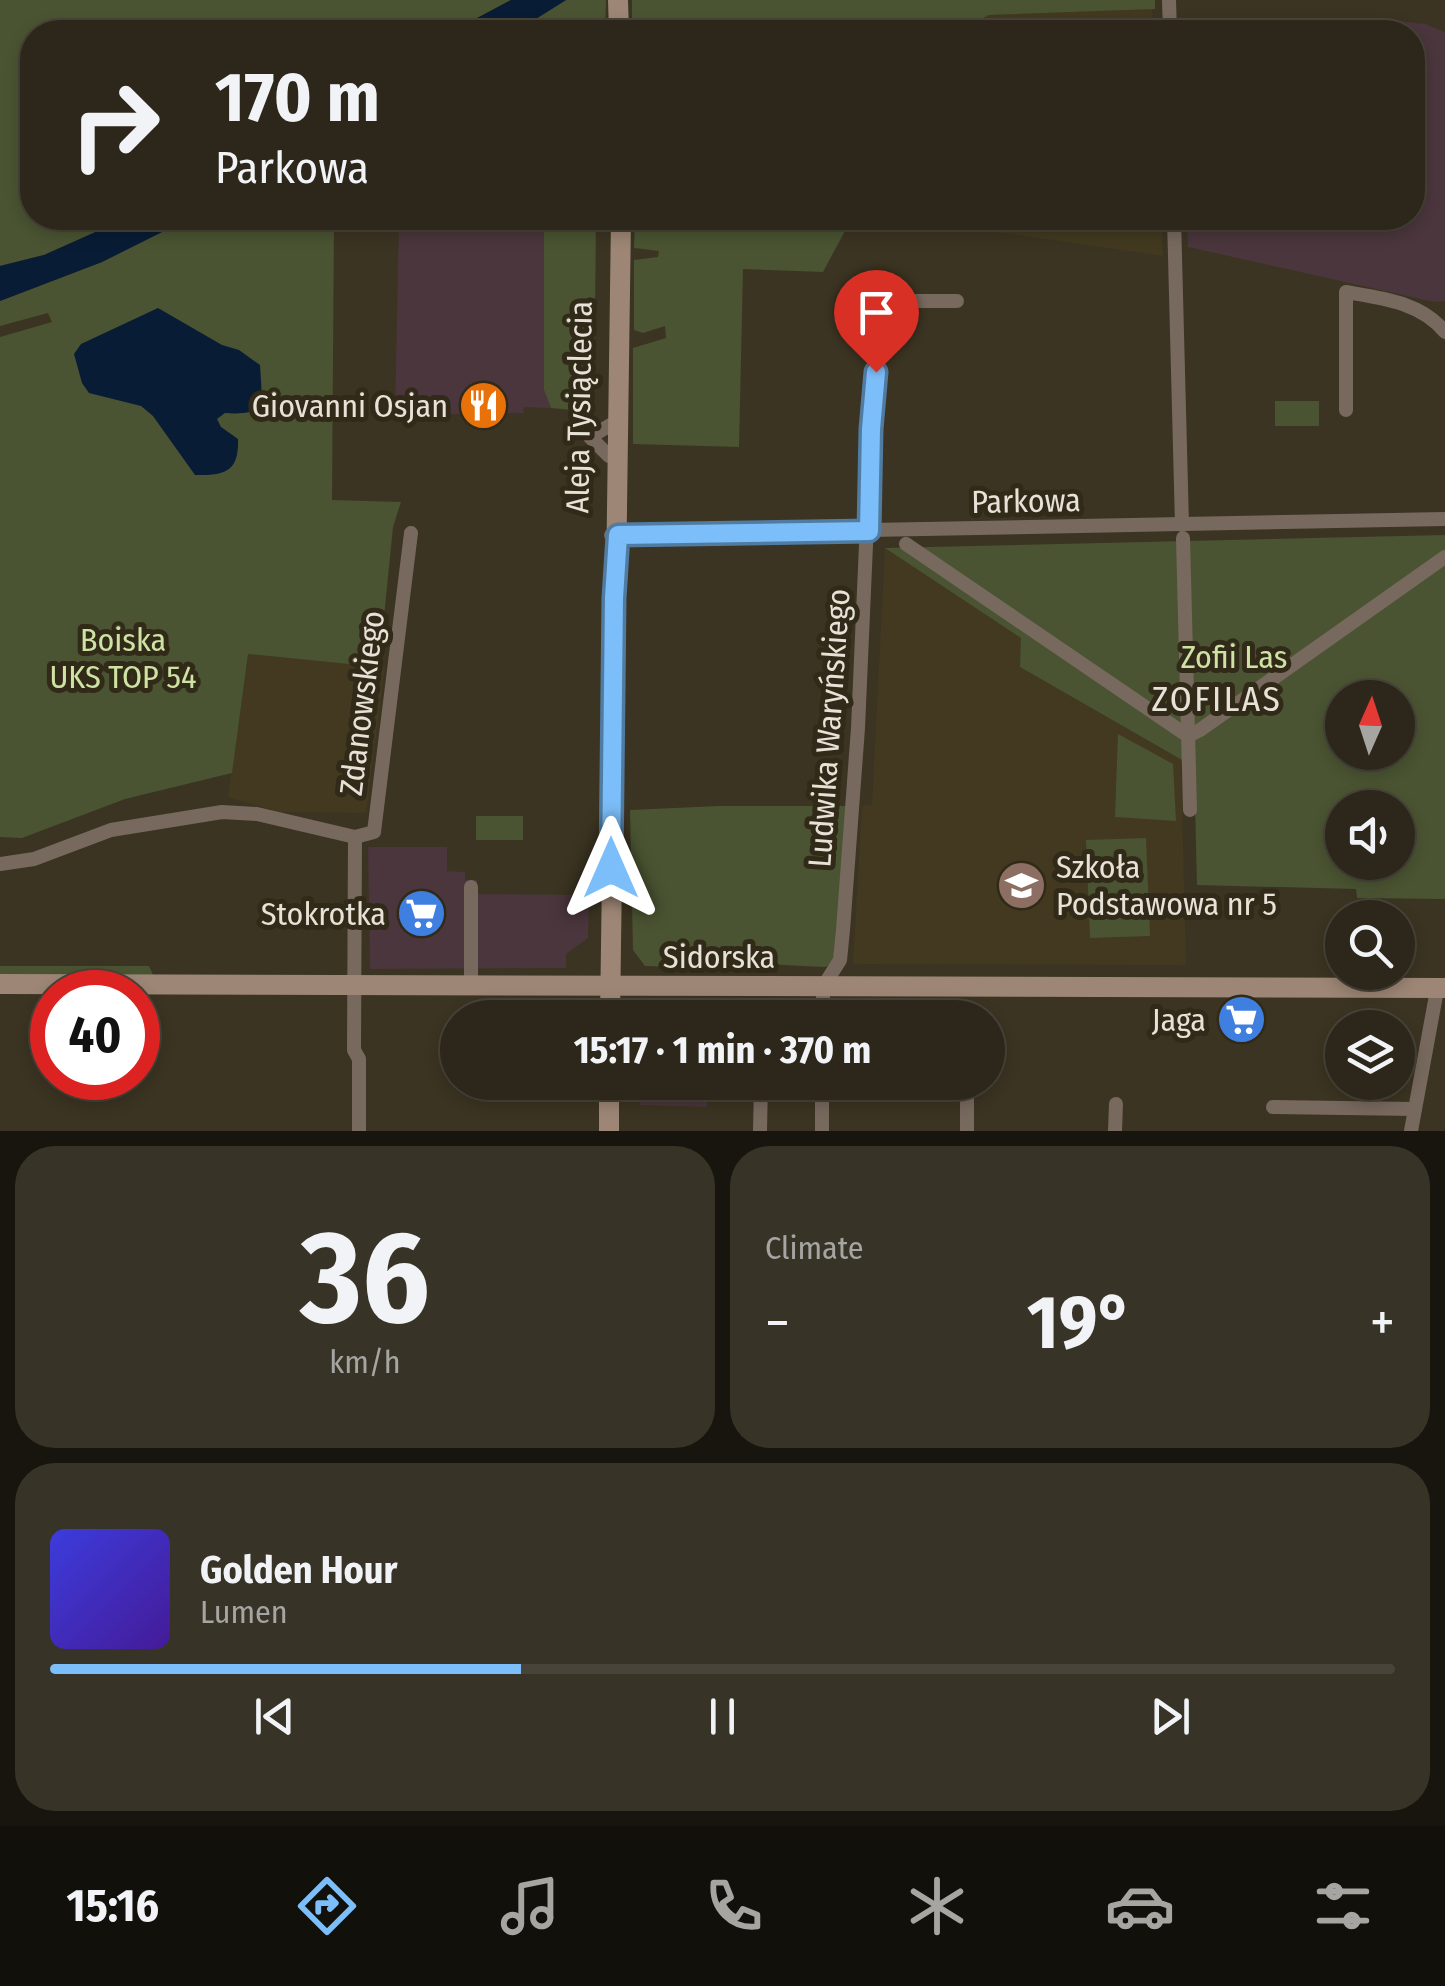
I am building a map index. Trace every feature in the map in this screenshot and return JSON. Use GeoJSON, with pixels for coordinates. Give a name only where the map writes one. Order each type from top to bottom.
{"type":"FeatureCollection","features":[{"type":"Feature","properties":{"kind":"street","name":"Aleja Tysiąclecia"},"geometry":{"type":"LineString","coordinates":[[611,230],[606,428],[613,535]]}},
{"type":"Feature","properties":{"kind":"street","name":"Aleja Tysiąclecia"},"geometry":{"type":"LineString","coordinates":[[610,1000],[614,598],[606,428],[620,230]]}},
{"type":"Feature","properties":{"kind":"street"},"geometry":{"type":"LineString","coordinates":[[1174,230],[1190,810]]}},
{"type":"Feature","properties":{"kind":"street"},"geometry":{"type":"LineString","coordinates":[[1346,410],[1346,292],[1398,301],[1421,312],[1445,332]]}},
{"type":"Feature","properties":{"kind":"street","name":"Ludwika Waryńskiego"},"geometry":{"type":"LineString","coordinates":[[823,987],[840,960],[844,930],[869,531],[872,407],[884,302],[957,301]]}},
{"type":"Feature","properties":{"kind":"street","name":"Parkowa"},"geometry":{"type":"LineString","coordinates":[[613,535],[1183,532],[1445,519]]}},
{"type":"Feature","properties":{"kind":"street","name":"Zdanowskiego"},"geometry":{"type":"LineString","coordinates":[[359,1131],[359,1059],[354,1050],[355,837],[374,832],[411,534]]}},
{"type":"Feature","properties":{"kind":"street"},"geometry":{"type":"LineString","coordinates":[[906,544],[1188,736]]}},
{"type":"Feature","properties":{"kind":"street"},"geometry":{"type":"LineString","coordinates":[[1188,736],[1445,557]]}},
{"type":"Feature","properties":{"kind":"street"},"geometry":{"type":"LineString","coordinates":[[0,864],[34,858],[111,830],[222,812],[256,814],[355,837]]}},
{"type":"Feature","properties":{"kind":"street"},"geometry":{"type":"LineString","coordinates":[[470,986],[471,887]]}},
{"type":"Feature","properties":{"kind":"street","name":"Sidorska"},"geometry":{"type":"LineString","coordinates":[[0,984],[1442,990]]}},
{"type":"Feature","properties":{"kind":"street"},"geometry":{"type":"LineString","coordinates":[[823,987],[823,1000]]}},
{"type":"Feature","properties":{"kind":"street"},"geometry":{"type":"LineString","coordinates":[[1411,1131],[1442,990]]}},
{"type":"Feature","properties":{"kind":"street"},"geometry":{"type":"LineString","coordinates":[[609,1100],[609,1131]]}},
{"type":"Feature","properties":{"kind":"street"},"geometry":{"type":"LineString","coordinates":[[760,1131],[761,1100]]}},
{"type":"Feature","properties":{"kind":"street"},"geometry":{"type":"LineString","coordinates":[[822,1100],[822,1131]]}},
{"type":"Feature","properties":{"kind":"street"},"geometry":{"type":"LineString","coordinates":[[967,1100],[967,1131]]}},
{"type":"Feature","properties":{"kind":"street"},"geometry":{"type":"LineString","coordinates":[[1115,1131],[1116,1104]]}},
{"type":"Feature","properties":{"kind":"street"},"geometry":{"type":"LineString","coordinates":[[1273,1106],[1415,1110]]}},
{"type":"Feature","properties":{"kind":"shaded area"},"geometry":{"type":"Polygon","coordinates":[[[1152,9],[1152,20],[980,20],[989,15],[1152,9]]]}},
{"type":"Feature","properties":{"kind":"shaded area"},"geometry":{"type":"Polygon","coordinates":[[[1425,24],[1445,32],[1445,301],[1434,302],[1188,247],[1187,230],[1425,230],[1425,24]]]}},
{"type":"Feature","properties":{"kind":"shaded area"},"geometry":{"type":"Polygon","coordinates":[[[399,230],[544,230],[544,390],[551,408],[524,407],[523,413],[395,415],[399,230]]]}},
{"type":"Feature","properties":{"kind":"shaded area"},"geometry":{"type":"Polygon","coordinates":[[[984,230],[1162,230],[1163,256],[984,230]]]}},
{"type":"Feature","properties":{"kind":"shaded area","name":"Szkoła Podstawowa nr 5"},"geometry":{"type":"Polygon","coordinates":[[[885,548],[1022,638],[1020,667],[1181,760],[1186,965],[853,964],[862,806],[872,805],[885,548]]]}},
{"type":"Feature","properties":{"kind":"shaded area"},"geometry":{"type":"Polygon","coordinates":[[[248,654],[385,667],[366,813],[279,812],[228,797],[248,654]]]}},
{"type":"Feature","properties":{"kind":"shaded area"},"geometry":{"type":"Polygon","coordinates":[[[368,847],[447,847],[447,871],[465,872],[465,880],[477,880],[477,894],[589,895],[588,938],[566,954],[566,968],[370,969],[368,847]]]}},
{"type":"Feature","properties":{"kind":"shaded area"},"geometry":{"type":"Polygon","coordinates":[[[640,1100],[707,1100],[707,1107],[640,1105],[640,1100]]]}},
{"type":"Feature","properties":{"kind":"green space"},"geometry":{"type":"Polygon","coordinates":[[[0,0],[511,0],[474,20],[20,20],[20,230],[100,230],[44,255],[0,266],[0,0]]]}},
{"type":"Feature","properties":{"kind":"green space"},"geometry":{"type":"Polygon","coordinates":[[[566,0],[606,0],[605,20],[534,20],[566,0]]]}},
{"type":"Feature","properties":{"kind":"green space"},"geometry":{"type":"Polygon","coordinates":[[[632,0],[1155,0],[1155,9],[989,15],[980,20],[632,20],[632,0]]]}},
{"type":"Feature","properties":{"kind":"green space","name":"Boiska UKS TOP 54"},"geometry":{"type":"Polygon","coordinates":[[[166,230],[334,230],[332,500],[401,502],[393,527],[379,667],[248,654],[232,773],[125,799],[22,838],[0,837],[0,337],[52,322],[48,313],[0,326],[0,301],[102,262],[166,230]]]}},
{"type":"Feature","properties":{"kind":"green space"},"geometry":{"type":"Polygon","coordinates":[[[544,230],[596,230],[594,412],[551,408],[544,390],[544,230]]]}},
{"type":"Feature","properties":{"kind":"green space"},"geometry":{"type":"Polygon","coordinates":[[[635,230],[846,230],[823,272],[743,269],[739,447],[633,444],[633,348],[666,338],[665,326],[643,333],[634,330],[634,260],[658,257],[659,251],[634,248],[635,230]]]}},
{"type":"Feature","properties":{"kind":"green space"},"geometry":{"type":"Polygon","coordinates":[[[1275,401],[1319,401],[1319,426],[1275,426],[1275,401]]]}},
{"type":"Feature","properties":{"kind":"green space","name":"Zofii Las"},"geometry":{"type":"Polygon","coordinates":[[[1445,535],[1445,899],[1357,898],[1356,889],[1197,885],[1194,767],[1020,667],[1021,638],[885,548],[1445,535]]]}},
{"type":"Feature","properties":{"kind":"green space"},"geometry":{"type":"Polygon","coordinates":[[[1118,734],[1173,764],[1176,821],[1115,817],[1118,734]]]}},
{"type":"Feature","properties":{"kind":"green space"},"geometry":{"type":"Polygon","coordinates":[[[852,806],[840,960],[825,967],[723,962],[709,968],[645,966],[633,950],[630,810],[852,806]]]}},
{"type":"Feature","properties":{"kind":"green space"},"geometry":{"type":"Polygon","coordinates":[[[476,816],[523,816],[523,840],[476,840],[476,816]]]}},
{"type":"Feature","properties":{"kind":"green space"},"geometry":{"type":"Polygon","coordinates":[[[1146,838],[1150,936],[1090,938],[1086,840],[1146,838]]]}},
{"type":"Feature","properties":{"kind":"green space"},"geometry":{"type":"Polygon","coordinates":[[[0,966],[149,966],[151,970],[30,970],[30,976],[0,976],[0,966]]]}},
{"type":"Feature","properties":{"kind":"water"},"geometry":{"type":"Polygon","coordinates":[[[511,0],[566,0],[534,20],[474,20],[511,0]]]}},
{"type":"Feature","properties":{"kind":"water"},"geometry":{"type":"Polygon","coordinates":[[[100,230],[166,230],[102,262],[0,301],[0,266],[44,255],[100,230]]]}},
{"type":"Feature","properties":{"kind":"water"},"geometry":{"type":"Polygon","coordinates":[[[158,308],[260,365],[259,404],[249,412],[225,413],[217,419],[221,427],[238,439],[233,465],[222,472],[195,475],[153,416],[141,406],[89,393],[82,383],[74,354],[81,344],[158,308]]]}},
{"type":"Feature","properties":{"kind":"place","name":"Giovanni Osjan"},"geometry":{"type":"Point","coordinates":[483,406]}},
{"type":"Feature","properties":{"kind":"place","name":"Szkoła Podstawowa nr 5"},"geometry":{"type":"Point","coordinates":[1021,885]}},
{"type":"Feature","properties":{"kind":"place","name":"Stokrotka"},"geometry":{"type":"Point","coordinates":[421,914]}},
{"type":"Feature","properties":{"kind":"place","name":"Jaga"},"geometry":{"type":"Point","coordinates":[1241,1020]}},
{"type":"Feature","properties":{"kind":"district","name":"ZOFILAS"},"geometry":{"type":"Point","coordinates":[1217,699]}},
{"type":"Feature","properties":{"kind":"route"},"geometry":{"type":"LineString","coordinates":[[611,868],[618,535],[869,531],[876,372]]}}]}
